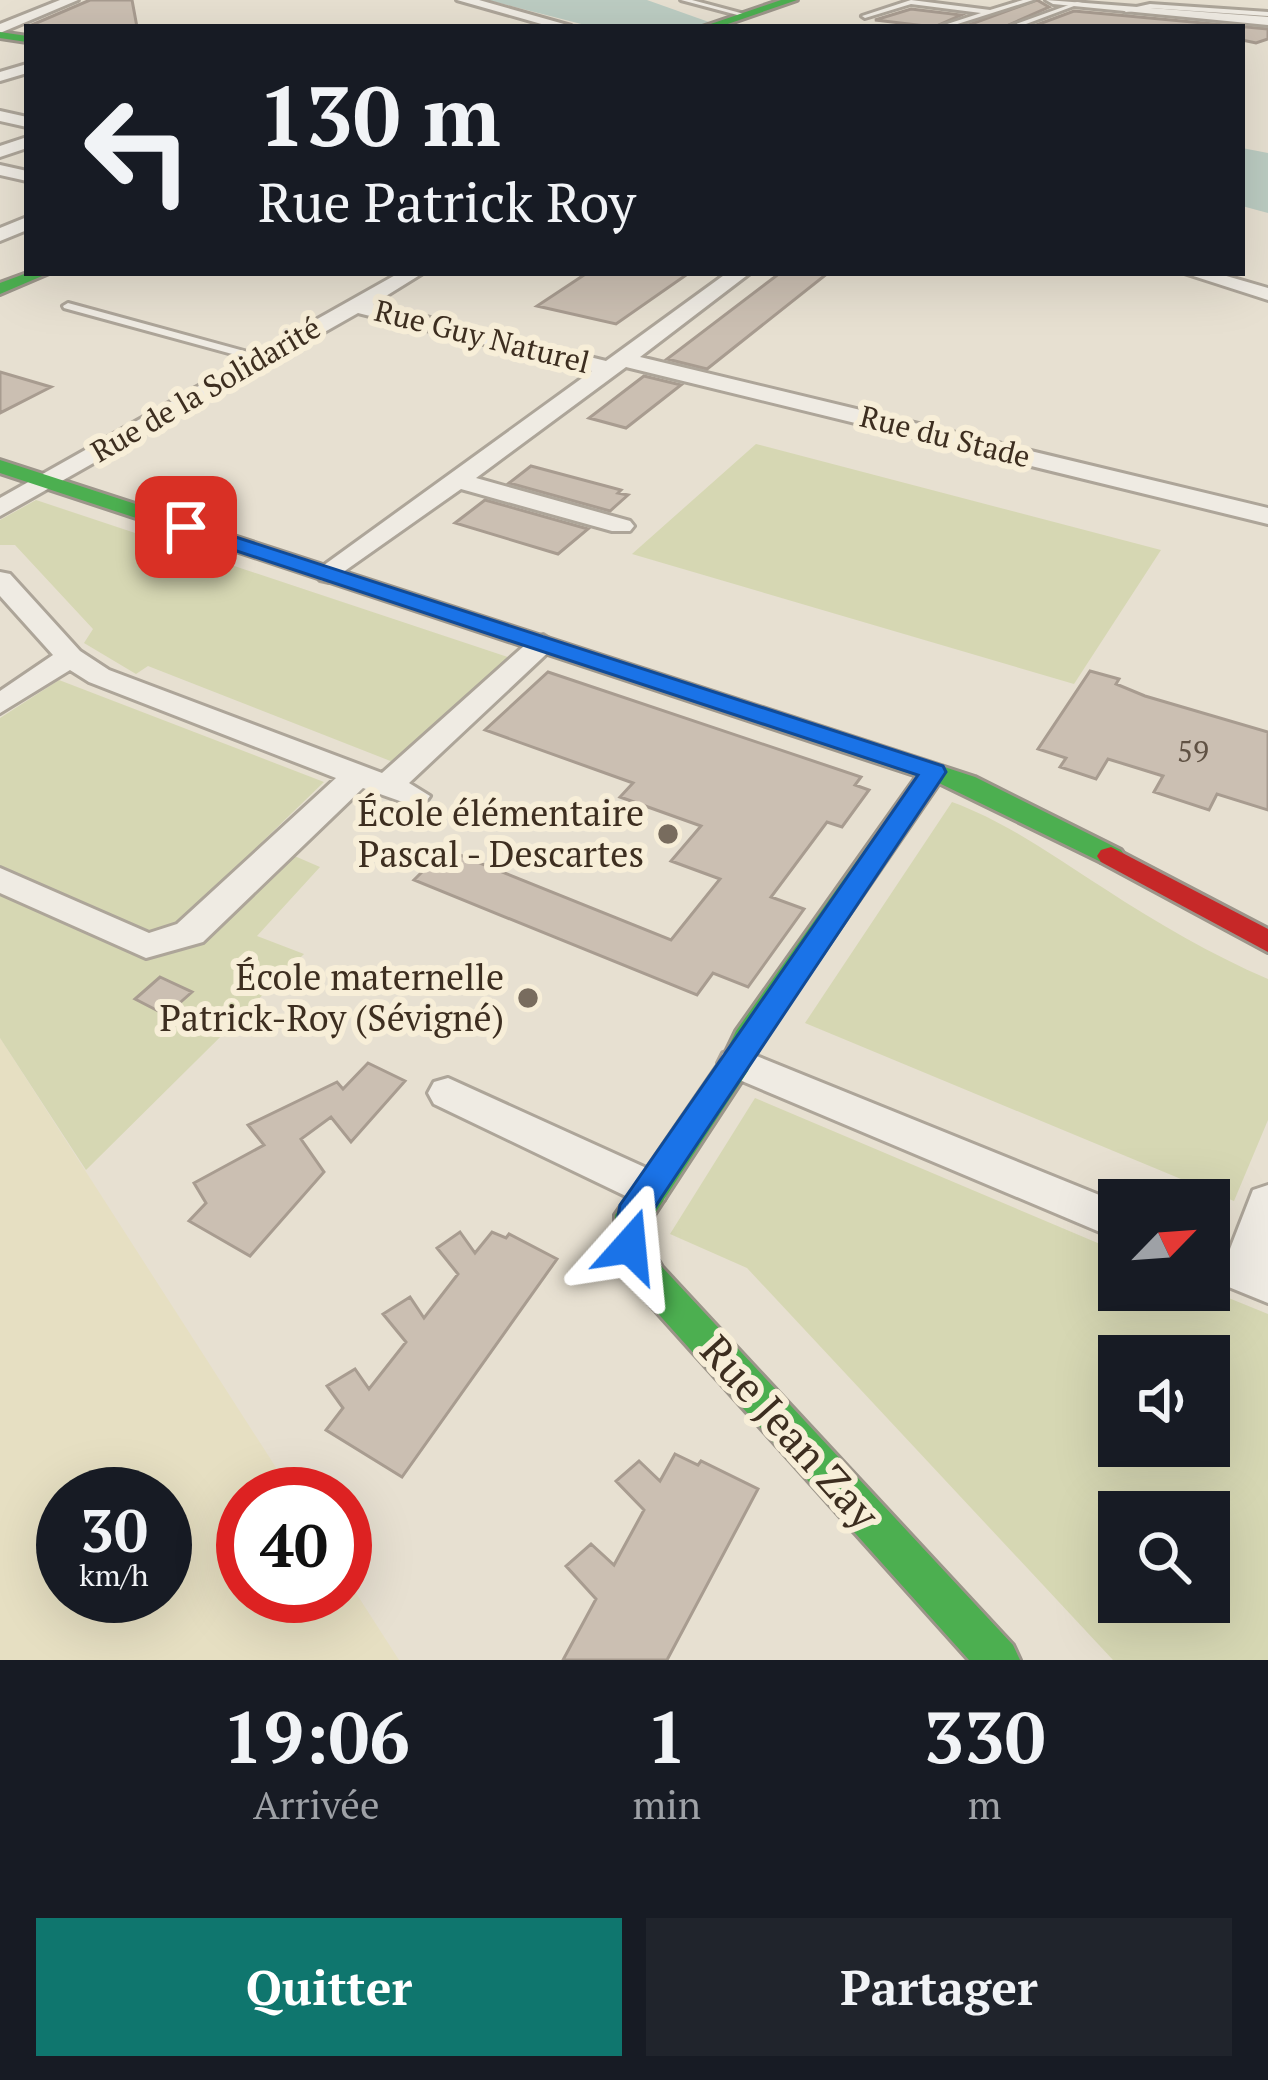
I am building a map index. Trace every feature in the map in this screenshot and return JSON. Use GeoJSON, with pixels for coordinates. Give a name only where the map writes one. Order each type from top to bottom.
{"type":"FeatureCollection","features":[{"type":"Feature","properties":{"kind":"street"},"geometry":{"type":"LineString","coordinates":[[0,32],[71,0]]}},
{"type":"Feature","properties":{"kind":"street"},"geometry":{"type":"LineString","coordinates":[[464,0],[556,24]]}},
{"type":"Feature","properties":{"kind":"street"},"geometry":{"type":"LineString","coordinates":[[732,23],[792,0]]}},
{"type":"Feature","properties":{"kind":"street"},"geometry":{"type":"LineString","coordinates":[[732,23],[819,0]]}},
{"type":"Feature","properties":{"kind":"street"},"geometry":{"type":"LineString","coordinates":[[1053,0],[1268,20]]}},
{"type":"Feature","properties":{"kind":"street"},"geometry":{"type":"LineString","coordinates":[[0,289],[33,276]]}},
{"type":"Feature","properties":{"kind":"street","name":"Rue de la Solidarité"},"geometry":{"type":"LineString","coordinates":[[0,508],[408,276]]}},
{"type":"Feature","properties":{"kind":"street","name":"Rue Guy Naturel"},"geometry":{"type":"LineString","coordinates":[[329,574],[736,276]]}},
{"type":"Feature","properties":{"kind":"street"},"geometry":{"type":"LineString","coordinates":[[1205,276],[1268,294]]}},
{"type":"Feature","properties":{"kind":"street","name":"Rue Guy Naturel"},"geometry":{"type":"LineString","coordinates":[[356,306],[615,364]]}},
{"type":"Feature","properties":{"kind":"street","name":"Rue du Stade"},"geometry":{"type":"LineString","coordinates":[[615,364],[1268,516]]}},
{"type":"Feature","properties":{"kind":"street"},"geometry":{"type":"LineString","coordinates":[[0,466],[933,772],[1030,810],[1195,906],[1268,942]]}},
{"type":"Feature","properties":{"kind":"street"},"geometry":{"type":"LineString","coordinates":[[457,480],[621,526]]}},
{"type":"Feature","properties":{"kind":"street"},"geometry":{"type":"LineString","coordinates":[[0,580],[70,657],[99,676],[386,786]]}},
{"type":"Feature","properties":{"kind":"street"},"geometry":{"type":"LineString","coordinates":[[0,879],[146,946],[190,933],[386,786],[543,644]]}},
{"type":"Feature","properties":{"kind":"street"},"geometry":{"type":"LineString","coordinates":[[0,704],[70,657]]}},
{"type":"Feature","properties":{"kind":"street","name":"Rue Jean Zay"},"geometry":{"type":"LineString","coordinates":[[933,772],[747,1039],[737,1063],[649,1188],[628,1231],[630,1246],[649,1278],[998,1660]]}},
{"type":"Feature","properties":{"kind":"street"},"geometry":{"type":"LineString","coordinates":[[737,1063],[1098,1213]]}},
{"type":"Feature","properties":{"kind":"street"},"geometry":{"type":"LineString","coordinates":[[448,1093],[649,1188]]}},
{"type":"Feature","properties":{"kind":"street"},"geometry":{"type":"LineString","coordinates":[[1240,1273],[1268,1202]]}},
{"type":"Feature","properties":{"kind":"lane"},"geometry":{"type":"LineString","coordinates":[[684,0],[732,23]]}},
{"type":"Feature","properties":{"kind":"lane"},"geometry":{"type":"LineString","coordinates":[[951,24],[1030,0]]}},
{"type":"Feature","properties":{"kind":"lane"},"geometry":{"type":"LineString","coordinates":[[865,16],[910,2],[991,12]]}},
{"type":"Feature","properties":{"kind":"lane"},"geometry":{"type":"LineString","coordinates":[[1019,24],[1079,4]]}},
{"type":"Feature","properties":{"kind":"lane"},"geometry":{"type":"LineString","coordinates":[[68,306],[262,358]]}},
{"type":"Feature","properties":{"kind":"shaded area"},"geometry":{"type":"Polygon","coordinates":[[[488,0],[647,0],[715,24],[581,24],[488,0]]]}},
{"type":"Feature","properties":{"kind":"shaded area"},"geometry":{"type":"Polygon","coordinates":[[[1245,149],[1268,153],[1268,213],[1245,207],[1245,149]]]}},
{"type":"Feature","properties":{"kind":"shaded area"},"geometry":{"type":"Polygon","coordinates":[[[0,1038],[276,1467],[216,1467],[216,1623],[372,1623],[372,1618],[399,1660],[0,1660],[0,1038]]]}},
{"type":"Feature","properties":{"kind":"green space"},"geometry":{"type":"Polygon","coordinates":[[[756,444],[1161,550],[1074,684],[632,554],[756,444]]]}},
{"type":"Feature","properties":{"kind":"green space"},"geometry":{"type":"Polygon","coordinates":[[[36,500],[514,659],[393,762],[148,666],[136,674],[84,643],[93,629],[15,545],[0,545],[0,520],[36,500]]]}},
{"type":"Feature","properties":{"kind":"green space"},"geometry":{"type":"Polygon","coordinates":[[[59,680],[324,782],[262,842],[320,867],[257,936],[304,954],[86,1170],[0,1038],[0,718],[59,680]]]}},
{"type":"Feature","properties":{"kind":"green space"},"geometry":{"type":"Polygon","coordinates":[[[952,802],[1012,830],[1165,926],[1268,979],[1268,1120],[1234,1201],[1230,1199],[1230,1179],[1181,1179],[805,1023],[952,802]]]}},
{"type":"Feature","properties":{"kind":"green space"},"geometry":{"type":"Polygon","coordinates":[[[755,1098],[1098,1243],[1098,1311],[1230,1311],[1230,1299],[1268,1314],[1268,1660],[1113,1660],[747,1268],[670,1234],[755,1098]]]}},
{"type":"Feature","properties":{"kind":"building"},"geometry":{"type":"Polygon","coordinates":[[[90,0],[132,0],[136,24],[34,24],[90,0]]]}},
{"type":"Feature","properties":{"kind":"building"},"geometry":{"type":"Polygon","coordinates":[[[1037,0],[1049,7],[1011,24],[971,24],[1037,0]]]}},
{"type":"Feature","properties":{"kind":"building"},"geometry":{"type":"Polygon","coordinates":[[[911,9],[961,15],[941,24],[875,20],[911,9]]]}},
{"type":"Feature","properties":{"kind":"building"},"geometry":{"type":"Polygon","coordinates":[[[1074,11],[1214,24],[1039,24],[1074,11]]]}},
{"type":"Feature","properties":{"kind":"building"},"geometry":{"type":"Polygon","coordinates":[[[1245,27],[1268,29],[1268,39],[1245,41],[1245,27]]]}},
{"type":"Feature","properties":{"kind":"building"},"geometry":{"type":"Polygon","coordinates":[[[582,276],[685,276],[616,324],[537,306],[582,276]]]}},
{"type":"Feature","properties":{"kind":"building"},"geometry":{"type":"Polygon","coordinates":[[[776,276],[824,276],[707,369],[667,359],[776,276]]]}},
{"type":"Feature","properties":{"kind":"building"},"geometry":{"type":"Polygon","coordinates":[[[0,372],[51,387],[0,413],[0,372]]]}},
{"type":"Feature","properties":{"kind":"building"},"geometry":{"type":"Polygon","coordinates":[[[644,376],[681,385],[626,428],[589,418],[644,376]]]}},
{"type":"Feature","properties":{"kind":"building"},"geometry":{"type":"Polygon","coordinates":[[[531,466],[628,495],[610,511],[509,483],[531,466]]]}},
{"type":"Feature","properties":{"kind":"building"},"geometry":{"type":"Polygon","coordinates":[[[485,500],[588,529],[558,554],[455,523],[485,500]]]}},
{"type":"Feature","properties":{"kind":"building"},"geometry":{"type":"Polygon","coordinates":[[[1090,671],[1119,679],[1116,684],[1145,696],[1268,732],[1268,810],[1217,794],[1209,810],[1154,792],[1163,776],[1108,759],[1096,779],[1060,767],[1066,758],[1038,749],[1090,671]]]}},
{"type":"Feature","properties":{"kind":"building"},"geometry":{"type":"Polygon","coordinates":[[[548,672],[861,777],[855,785],[869,790],[842,827],[827,822],[771,897],[804,909],[748,987],[713,973],[697,995],[414,880],[445,849],[671,940],[720,879],[671,861],[701,826],[620,797],[633,783],[485,730],[548,672]]]}},
{"type":"Feature","properties":{"kind":"building"},"geometry":{"type":"Polygon","coordinates":[[[160,977],[192,992],[166,1015],[135,999],[160,977]]]}},
{"type":"Feature","properties":{"kind":"building"},"geometry":{"type":"Polygon","coordinates":[[[368,1063],[405,1081],[351,1142],[331,1117],[301,1139],[324,1172],[250,1256],[189,1221],[206,1203],[194,1183],[264,1145],[248,1125],[337,1082],[343,1089],[368,1063]]]}},
{"type":"Feature","properties":{"kind":"building"},"geometry":{"type":"Polygon","coordinates":[[[460,1232],[475,1253],[492,1232],[506,1238],[509,1234],[557,1259],[402,1477],[326,1430],[343,1408],[327,1386],[355,1369],[369,1389],[406,1342],[383,1314],[410,1297],[424,1318],[458,1274],[437,1248],[460,1232]]]}},
{"type":"Feature","properties":{"kind":"building"},"geometry":{"type":"Polygon","coordinates":[[[675,1454],[698,1465],[701,1461],[758,1489],[667,1660],[563,1660],[596,1599],[566,1566],[591,1544],[614,1565],[644,1510],[616,1481],[639,1461],[660,1481],[675,1454]]]}},
{"type":"Feature","properties":{"kind":"traffic: fast"},"geometry":{"type":"LineString","coordinates":[[717,24],[792,0]]}},
{"type":"Feature","properties":{"kind":"traffic: fast"},"geometry":{"type":"LineString","coordinates":[[0,35],[24,39]]}},
{"type":"Feature","properties":{"kind":"traffic: fast"},"geometry":{"type":"LineString","coordinates":[[0,289],[33,276]]}},
{"type":"Feature","properties":{"kind":"traffic: fast"},"geometry":{"type":"LineString","coordinates":[[0,466],[966,783],[1111,856]]}},
{"type":"Feature","properties":{"kind":"traffic: fast"},"geometry":{"type":"LineString","coordinates":[[933,772],[747,1039],[737,1063],[632,1215],[631,1240],[649,1278],[998,1660]]}},
{"type":"Feature","properties":{"kind":"traffic: jam"},"geometry":{"type":"LineString","coordinates":[[1111,856],[1268,942]]}},
{"type":"Feature","properties":{"kind":"place","name":"École élémentaire Pascal - Descartes"},"geometry":{"type":"Point","coordinates":[668,834]}},
{"type":"Feature","properties":{"kind":"place","name":"École maternelle Patrick-Roy (Sévigné)"},"geometry":{"type":"Point","coordinates":[528,998]}},
{"type":"Feature","properties":{"kind":"route"},"geometry":{"type":"LineString","coordinates":[[186,527],[933,772],[649,1188],[632,1215],[630,1246]]}}]}
